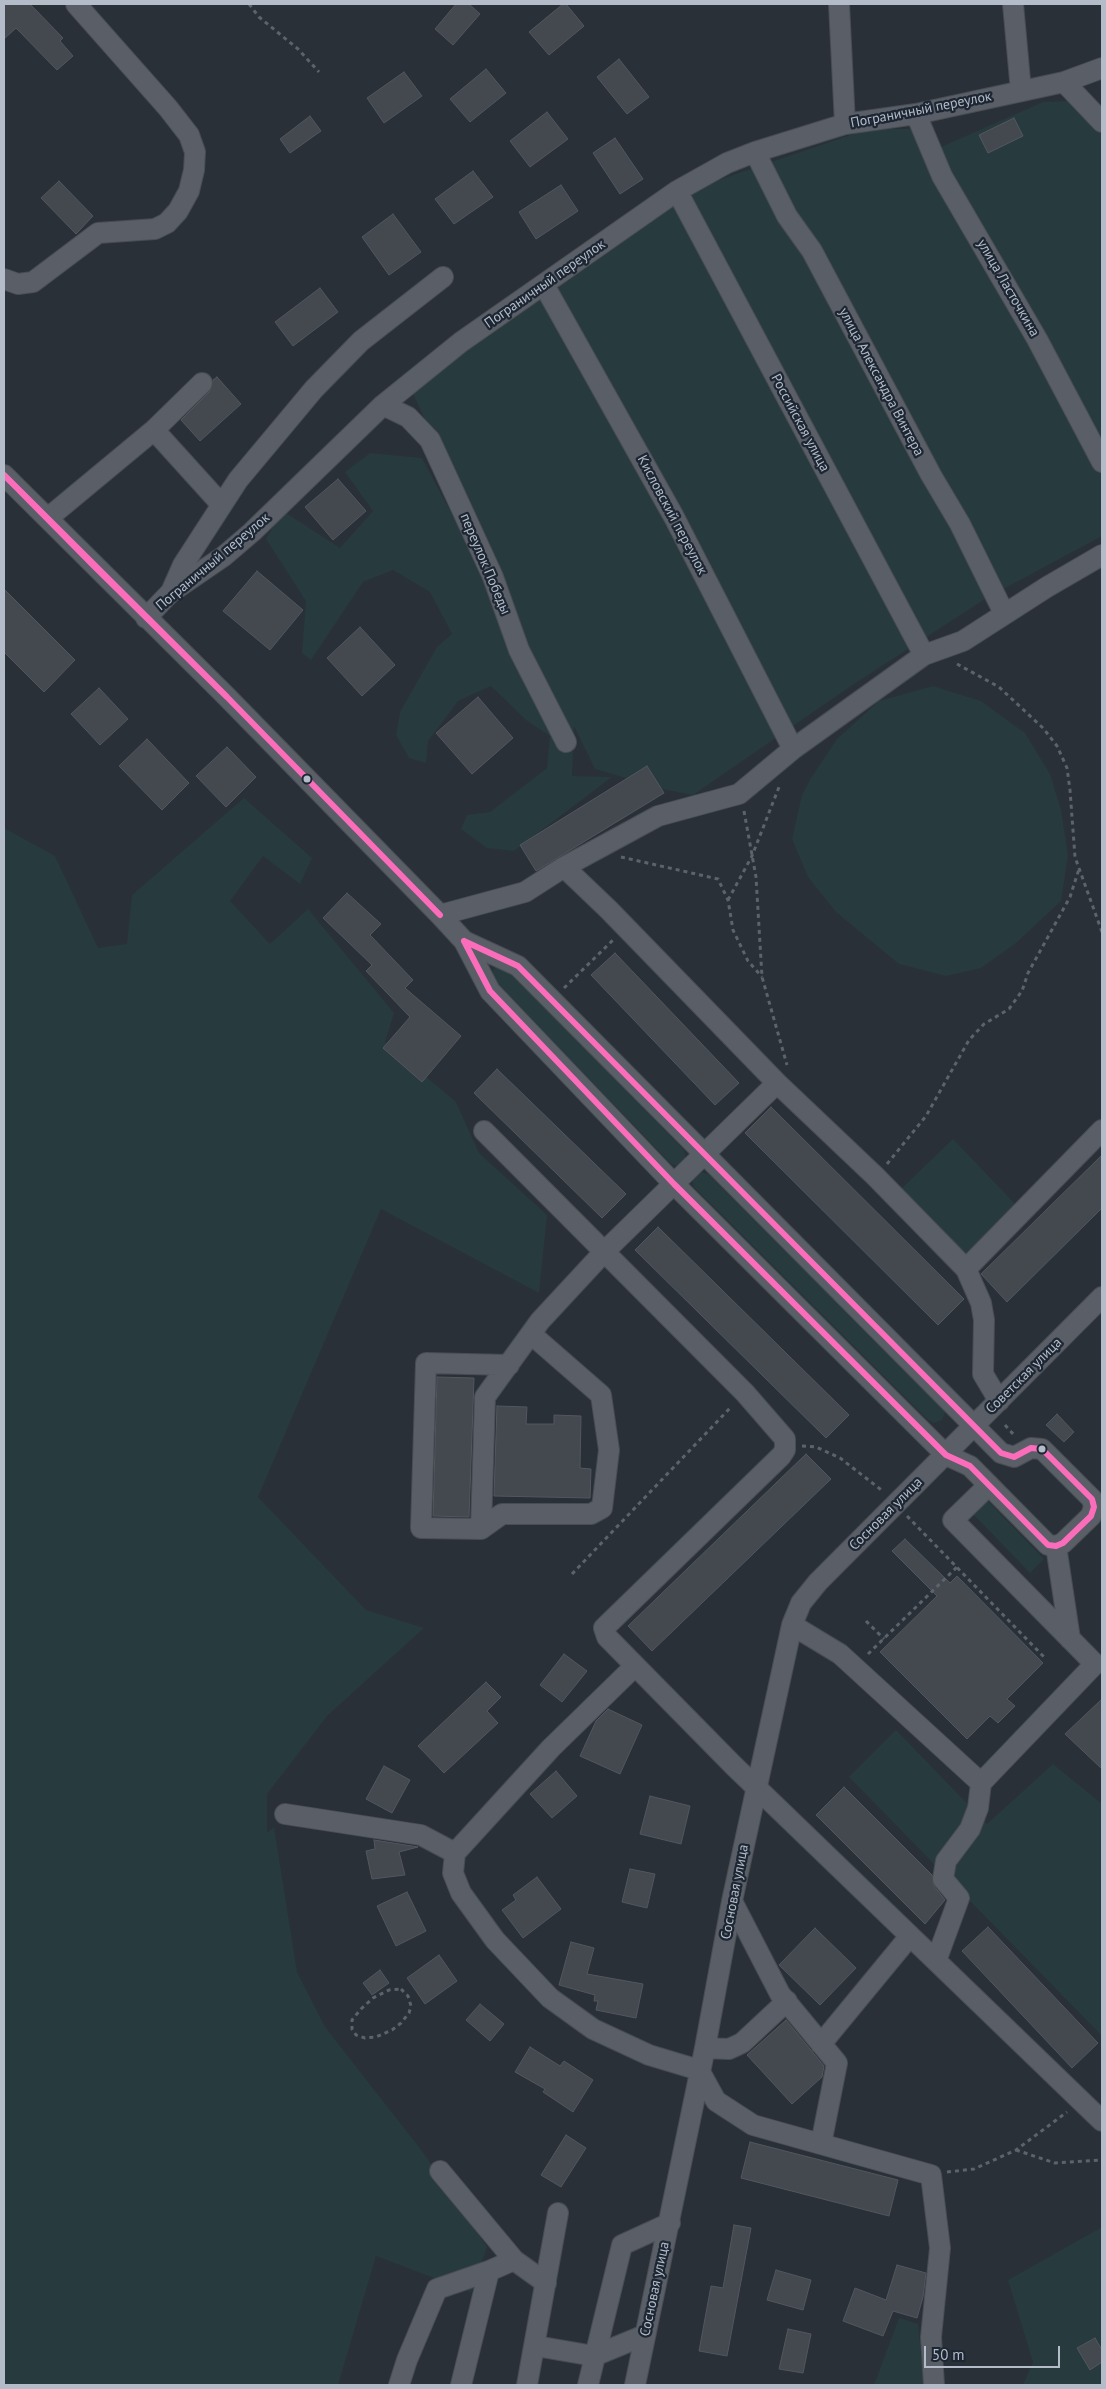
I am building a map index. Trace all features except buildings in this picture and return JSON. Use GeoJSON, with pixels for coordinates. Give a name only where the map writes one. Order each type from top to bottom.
{"type":"FeatureCollection","features":[{"type":"Feature","properties":{"kind":"street"},"geometry":{"type":"LineString","coordinates":[[4,279],[18,284],[33,282],[98,233],[155,228],[167,223],[189,191],[194,170],[195,152],[189,135],[168,108],[76,4]]}},
{"type":"Feature","properties":{"kind":"street"},"geometry":{"type":"LineString","coordinates":[[840,4],[845,124]]}},
{"type":"Feature","properties":{"kind":"street"},"geometry":{"type":"LineString","coordinates":[[1013,4],[1021,90]]}},
{"type":"Feature","properties":{"kind":"street","name":"Пограничный переулок"},"geometry":{"type":"LineString","coordinates":[[146,618],[170,593],[224,556],[252,532],[383,405],[461,342],[677,191],[727,163],[755,152],[845,124],[916,114],[1064,82],[1102,68]]}},
{"type":"Feature","properties":{"kind":"street"},"geometry":{"type":"LineString","coordinates":[[1064,82],[1102,122]]}},
{"type":"Feature","properties":{"kind":"street","name":"улица Ласточкина"},"geometry":{"type":"LineString","coordinates":[[916,114],[942,176],[1037,339],[1102,462]]}},
{"type":"Feature","properties":{"kind":"street","name":"улица Александра Винтера"},"geometry":{"type":"LineString","coordinates":[[755,152],[787,216],[812,251],[931,475],[960,524],[1004,613]]}},
{"type":"Feature","properties":{"kind":"street","name":"Российская улица"},"geometry":{"type":"LineString","coordinates":[[677,191],[928,653]]}},
{"type":"Feature","properties":{"kind":"street"},"geometry":{"type":"LineString","coordinates":[[170,593],[184,565],[238,480],[314,389],[361,341],[443,277]]}},
{"type":"Feature","properties":{"kind":"street","name":"Кисловский переулок"},"geometry":{"type":"LineString","coordinates":[[544,285],[674,517],[793,749]]}},
{"type":"Feature","properties":{"kind":"street"},"geometry":{"type":"LineString","coordinates":[[48,518],[154,430],[202,383]]}},
{"type":"Feature","properties":{"kind":"street","name":"переулок Победы"},"geometry":{"type":"LineString","coordinates":[[383,405],[408,416],[430,440],[493,577],[519,650],[566,742]]}},
{"type":"Feature","properties":{"kind":"street"},"geometry":{"type":"LineString","coordinates":[[154,430],[222,504]]}},
{"type":"Feature","properties":{"kind":"street"},"geometry":{"type":"LineString","coordinates":[[4,475],[146,618],[240,709],[440,915],[464,941],[490,991],[674,1184],[946,1455],[966,1462],[1044,1543],[1056,1546],[1063,1543],[1091,1516],[1094,1507],[1092,1499],[1042,1449],[1031,1448],[1018,1456],[1009,1457],[1001,1453],[518,966],[464,941]]}},
{"type":"Feature","properties":{"kind":"street"},"geometry":{"type":"LineString","coordinates":[[440,915],[525,892],[593,850],[658,816],[739,794],[793,749],[928,653],[963,641],[1004,613],[1102,555]]}},
{"type":"Feature","properties":{"kind":"street"},"geometry":{"type":"LineString","coordinates":[[564,867],[777,1083],[875,1176],[966,1269],[981,1304],[984,1320],[983,1374],[999,1401]]}},
{"type":"Feature","properties":{"kind":"street"},"geometry":{"type":"LineString","coordinates":[[481,1529],[486,1397],[540,1321],[604,1252],[777,1083]]}},
{"type":"Feature","properties":{"kind":"street"},"geometry":{"type":"LineString","coordinates":[[966,1269],[1102,1130]]}},
{"type":"Feature","properties":{"kind":"street"},"geometry":{"type":"LineString","coordinates":[[484,1131],[745,1393],[781,1434],[786,1445],[781,1456],[604,1628],[611,1643],[756,1787],[1102,2121]]}},
{"type":"Feature","properties":{"kind":"street","name":"Советская улица"},"geometry":{"type":"LineString","coordinates":[[946,1455],[1102,1297]]}},
{"type":"Feature","properties":{"kind":"street"},"geometry":{"type":"LineString","coordinates":[[509,1365],[426,1363],[421,1528],[481,1529],[502,1514],[591,1514],[602,1508],[609,1450],[601,1395],[531,1334]]}},
{"type":"Feature","properties":{"kind":"street","name":"Сосновая улица"},"geometry":{"type":"LineString","coordinates":[[635,2385],[670,2223],[732,1901],[792,1625],[801,1603],[818,1582],[946,1455]]}},
{"type":"Feature","properties":{"kind":"street"},"geometry":{"type":"LineString","coordinates":[[936,1961],[959,1898],[943,1878],[946,1861],[970,1829],[978,1808],[981,1784],[1095,1664],[953,1520],[989,1485]]}},
{"type":"Feature","properties":{"kind":"street"},"geometry":{"type":"LineString","coordinates":[[1056,1546],[1070,1639]]}},
{"type":"Feature","properties":{"kind":"street"},"geometry":{"type":"LineString","coordinates":[[792,1625],[840,1654],[981,1784]]}},
{"type":"Feature","properties":{"kind":"street"},"geometry":{"type":"LineString","coordinates":[[635,1666],[551,1748],[455,1853],[453,1872],[461,1893],[495,1940],[550,1998],[593,2030],[649,2055],[699,2070],[716,2101],[753,2125],[931,2174],[940,2248],[931,2337],[934,2385]]}},
{"type":"Feature","properties":{"kind":"street"},"geometry":{"type":"LineString","coordinates":[[285,1814],[422,1835],[455,1853]]}},
{"type":"Feature","properties":{"kind":"street"},"geometry":{"type":"LineString","coordinates":[[732,1901],[780,1994],[837,2063],[821,2144]]}},
{"type":"Feature","properties":{"kind":"street"},"geometry":{"type":"LineString","coordinates":[[821,2044],[910,1936]]}},
{"type":"Feature","properties":{"kind":"street"},"geometry":{"type":"LineString","coordinates":[[705,2048],[729,2049],[742,2043],[787,2001]]}},
{"type":"Feature","properties":{"kind":"street"},"geometry":{"type":"LineString","coordinates":[[1081,2101],[1102,2108]]}},
{"type":"Feature","properties":{"kind":"street"},"geometry":{"type":"LineString","coordinates":[[440,2171],[514,2260],[546,2283]]}},
{"type":"Feature","properties":{"kind":"street"},"geometry":{"type":"LineString","coordinates":[[527,2385],[536,2346],[558,2213]]}},
{"type":"Feature","properties":{"kind":"street"},"geometry":{"type":"LineString","coordinates":[[588,2385],[622,2245],[670,2223]]}},
{"type":"Feature","properties":{"kind":"street"},"geometry":{"type":"LineString","coordinates":[[399,2385],[407,2360],[437,2289],[514,2260]]}},
{"type":"Feature","properties":{"kind":"street"},"geometry":{"type":"LineString","coordinates":[[461,2385],[489,2271]]}},
{"type":"Feature","properties":{"kind":"street"},"geometry":{"type":"LineString","coordinates":[[536,2346],[594,2356],[645,2335]]}},
{"type":"Feature","properties":{"kind":"path"},"geometry":{"type":"LineString","coordinates":[[249,4],[259,17],[298,48],[319,72]]}},
{"type":"Feature","properties":{"kind":"path"},"geometry":{"type":"LineString","coordinates":[[928,653],[999,687],[1043,728],[1057,746],[1066,768],[1075,857],[1102,932]]}},
{"type":"Feature","properties":{"kind":"path"},"geometry":{"type":"LineString","coordinates":[[728,900],[752,856],[780,784]]}},
{"type":"Feature","properties":{"kind":"path"},"geometry":{"type":"LineString","coordinates":[[739,794],[749,829],[756,877],[762,977],[787,1067],[777,1083]]}},
{"type":"Feature","properties":{"kind":"path"},"geometry":{"type":"LineString","coordinates":[[593,850],[718,879],[728,900],[733,930],[748,961],[762,977]]}},
{"type":"Feature","properties":{"kind":"path"},"geometry":{"type":"LineString","coordinates":[[875,1176],[926,1116],[969,1040],[984,1024],[1009,1008],[1022,991],[1028,973],[1070,897],[1079,869]]}},
{"type":"Feature","properties":{"kind":"path"},"geometry":{"type":"LineString","coordinates":[[562,989],[626,928]]}},
{"type":"Feature","properties":{"kind":"path"},"geometry":{"type":"LineString","coordinates":[[572,1574],[745,1393]]}},
{"type":"Feature","properties":{"kind":"path"},"geometry":{"type":"LineString","coordinates":[[786,1445],[816,1447],[840,1458],[867,1478],[896,1504],[1046,1658]]}},
{"type":"Feature","properties":{"kind":"path"},"geometry":{"type":"LineString","coordinates":[[855,1668],[956,1567]]}},
{"type":"Feature","properties":{"kind":"path"},"geometry":{"type":"LineString","coordinates":[[866,1621],[884,1639]]}},
{"type":"Feature","properties":{"kind":"path"},"geometry":{"type":"LineString","coordinates":[[401,1989],[408,1996],[411,2006],[409,2013],[392,2030],[376,2037],[365,2038],[356,2035],[352,2029],[352,2020],[373,1998],[389,1990],[401,1989]]}},
{"type":"Feature","properties":{"kind":"path"},"geometry":{"type":"LineString","coordinates":[[931,2174],[974,2169],[1016,2150],[1081,2101]]}},
{"type":"Feature","properties":{"kind":"path"},"geometry":{"type":"LineString","coordinates":[[1016,2150],[1055,2163],[1102,2160]]}},
{"type":"Feature","properties":{"kind":"green space"},"geometry":{"type":"Polygon","coordinates":[[[1072,101],[1092,118],[1102,136],[1102,536],[985,599],[851,686],[693,795],[667,790],[595,769],[574,726],[572,776],[612,777],[514,851],[487,848],[461,829],[467,815],[490,812],[547,768],[550,736],[526,720],[491,686],[458,701],[428,741],[426,763],[409,758],[396,735],[400,712],[437,647],[452,634],[430,592],[393,570],[363,582],[311,660],[302,653],[306,601],[266,539],[283,511],[340,548],[373,511],[345,472],[370,453],[422,458],[457,524],[497,569],[411,390],[695,188],[868,129],[910,129],[925,154],[1043,102],[1072,101]]]}},
{"type":"Feature","properties":{"kind":"green space"},"geometry":{"type":"Polygon","coordinates":[[[933,686],[981,701],[1025,733],[1050,774],[1061,810],[1068,855],[1061,901],[1016,943],[981,968],[946,976],[899,964],[836,912],[808,877],[792,839],[802,795],[837,739],[879,701],[933,686]]]}},
{"type":"Feature","properties":{"kind":"green space"},"geometry":{"type":"Polygon","coordinates":[[[244,798],[312,858],[300,884],[263,856],[230,901],[270,944],[308,909],[394,1013],[385,1042],[456,1102],[479,1153],[547,1215],[539,1293],[381,1209],[258,1497],[366,1610],[424,1628],[328,1715],[267,1794],[267,1833],[274,1827],[297,1972],[325,2027],[422,2151],[487,2247],[471,2292],[376,2256],[338,2385],[4,2385],[4,828],[55,856],[98,948],[127,944],[132,895],[244,798]]]}},
{"type":"Feature","properties":{"kind":"green space"},"geometry":{"type":"Polygon","coordinates":[[[497,966],[508,968],[684,1150],[686,1159],[678,1167],[670,1163],[495,981],[492,976],[493,970],[497,966]]]}},
{"type":"Feature","properties":{"kind":"green space"},"geometry":{"type":"Polygon","coordinates":[[[953,1139],[1019,1208],[967,1258],[901,1189],[953,1139]]]}},
{"type":"Feature","properties":{"kind":"green space"},"geometry":{"type":"Polygon","coordinates":[[[700,1172],[708,1174],[942,1407],[945,1412],[942,1420],[934,1423],[928,1420],[694,1187],[692,1180],[700,1172]]]}},
{"type":"Feature","properties":{"kind":"green space"},"geometry":{"type":"Polygon","coordinates":[[[988,1501],[1044,1559],[1030,1573],[974,1515],[988,1501]]]}},
{"type":"Feature","properties":{"kind":"green space"},"geometry":{"type":"Polygon","coordinates":[[[896,1730],[987,1824],[1053,1764],[1102,1804],[1102,2036],[849,1777],[896,1730]]]}},
{"type":"Feature","properties":{"kind":"green space"},"geometry":{"type":"Polygon","coordinates":[[[1102,2227],[1102,2385],[1023,2385],[1033,2362],[1008,2280],[1102,2227]]]}},
{"type":"Feature","properties":{"kind":"green space"},"geometry":{"type":"Polygon","coordinates":[[[899,2318],[918,2324],[924,2383],[930,2385],[874,2385],[899,2318]]]}},
{"type":"Feature","properties":{"kind":"transit line"},"geometry":{"type":"LineString","coordinates":[[4,475],[227,697],[94,566],[4,475]]}},
{"type":"Feature","properties":{"kind":"transit line"},"geometry":{"type":"LineString","coordinates":[[227,697],[440,915]]}},
{"type":"Feature","properties":{"kind":"transit line"},"geometry":{"type":"LineString","coordinates":[[227,697],[440,915]]}},
{"type":"Feature","properties":{"kind":"transit line"},"geometry":{"type":"LineString","coordinates":[[464,941],[518,966],[1001,1453],[1014,1457],[1031,1448],[1042,1449],[1092,1499],[1094,1507],[1091,1516],[1063,1543],[1056,1546],[1048,1545],[970,1466],[946,1455],[674,1184],[490,991],[464,941]]}}]}
